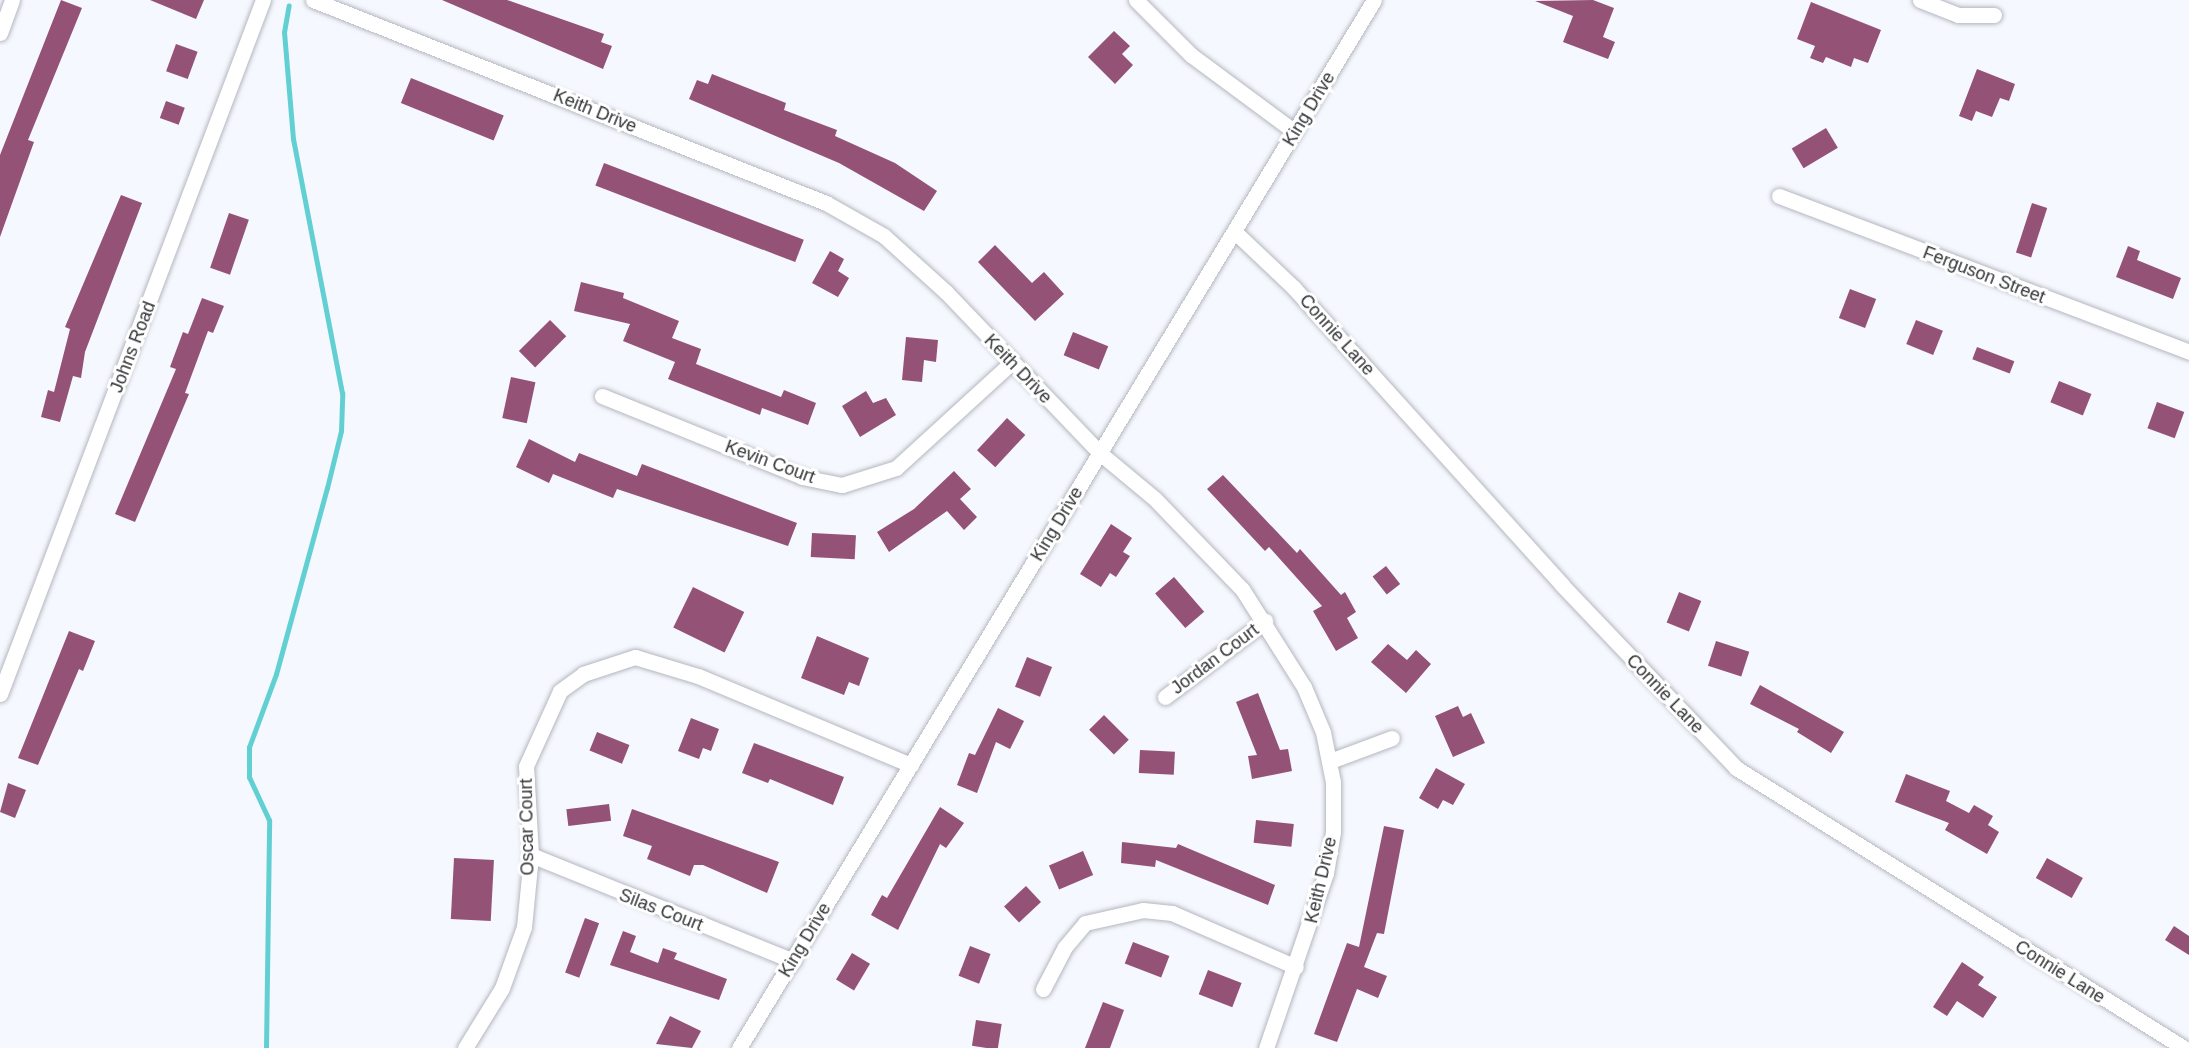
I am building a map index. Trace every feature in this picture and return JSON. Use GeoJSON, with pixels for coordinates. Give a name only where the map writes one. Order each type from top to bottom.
{"type":"FeatureCollection","features":[{"type":"Feature","properties":{"kind":"street"},"geometry":{"type":"LineString","coordinates":[[0,33],[12,0]]}},
{"type":"Feature","properties":{"kind":"street","name":"Johns Road"},"geometry":{"type":"LineString","coordinates":[[0,694],[263,0]]}},
{"type":"Feature","properties":{"kind":"street","name":"Keith Drive"},"geometry":{"type":"LineString","coordinates":[[313,0],[826,203],[884,236],[946,292],[1011,363],[1101,454],[1171,515],[1242,589],[1304,687],[1330,761],[1333,832],[1326,873],[1296,967],[1266,1048]]}},
{"type":"Feature","properties":{"kind":"street"},"geometry":{"type":"LineString","coordinates":[[1136,0],[1191,55],[1295,132]]}},
{"type":"Feature","properties":{"kind":"street","name":"King Drive"},"geometry":{"type":"LineString","coordinates":[[739,1048],[1374,0]]}},
{"type":"Feature","properties":{"kind":"street"},"geometry":{"type":"LineString","coordinates":[[1920,0],[1958,15],[1994,15]]}},
{"type":"Feature","properties":{"kind":"street","name":"Ferguson Street"},"geometry":{"type":"LineString","coordinates":[[1779,196],[2189,352]]}},
{"type":"Feature","properties":{"kind":"street","name":"Connie Lane"},"geometry":{"type":"LineString","coordinates":[[1235,232],[1294,288],[1562,585],[1736,768],[2184,1048]]}},
{"type":"Feature","properties":{"kind":"street","name":"Kevin Court"},"geometry":{"type":"LineString","coordinates":[[602,396],[802,477],[842,485],[896,468],[1011,363]]}},
{"type":"Feature","properties":{"kind":"street","name":"Jordan Court"},"geometry":{"type":"LineString","coordinates":[[1166,696],[1264,621]]}},
{"type":"Feature","properties":{"kind":"street","name":"Oscar Court"},"geometry":{"type":"LineString","coordinates":[[465,1048],[502,988],[524,927],[531,855],[526,766],[540,725],[560,692],[583,674],[613,662],[635,657],[698,676],[910,765]]}},
{"type":"Feature","properties":{"kind":"street"},"geometry":{"type":"LineString","coordinates":[[1330,761],[1392,738]]}},
{"type":"Feature","properties":{"kind":"street","name":"Silas Court"},"geometry":{"type":"LineString","coordinates":[[531,855],[793,961]]}},
{"type":"Feature","properties":{"kind":"street"},"geometry":{"type":"LineString","coordinates":[[1043,989],[1065,947],[1085,923],[1143,910],[1172,913],[1296,967]]}},
{"type":"Feature","properties":{"kind":"building"},"geometry":{"type":"Polygon","coordinates":[[[61,0],[82,8],[28,140],[34,142],[0,237],[0,155],[61,0]]]}},
{"type":"Feature","properties":{"kind":"building"},"geometry":{"type":"Polygon","coordinates":[[[150,0],[204,0],[196,19],[150,0]]]}},
{"type":"Feature","properties":{"kind":"building"},"geometry":{"type":"Polygon","coordinates":[[[442,0],[507,0],[604,34],[601,42],[612,46],[603,69],[442,0]]]}},
{"type":"Feature","properties":{"kind":"building"},"geometry":{"type":"Polygon","coordinates":[[[1593,0],[1614,8],[1603,37],[1615,42],[1608,59],[1563,42],[1573,16],[1535,1],[1593,0]]]}},
{"type":"Feature","properties":{"kind":"building"},"geometry":{"type":"Polygon","coordinates":[[[1811,2],[1881,30],[1868,63],[1854,58],[1851,67],[1826,57],[1823,63],[1810,58],[1815,46],[1797,39],[1811,2]]]}},
{"type":"Feature","properties":{"kind":"building"},"geometry":{"type":"Polygon","coordinates":[[[1114,31],[1130,46],[1122,54],[1133,65],[1115,84],[1088,57],[1114,31]]]}},
{"type":"Feature","properties":{"kind":"building"},"geometry":{"type":"Polygon","coordinates":[[[176,44],[198,52],[188,79],[166,71],[176,44]]]}},
{"type":"Feature","properties":{"kind":"building"},"geometry":{"type":"Polygon","coordinates":[[[1977,69],[2015,84],[2009,101],[2000,98],[1992,117],[1976,111],[1972,121],[1959,116],[1977,69]]]}},
{"type":"Feature","properties":{"kind":"building"},"geometry":{"type":"Polygon","coordinates":[[[712,74],[786,103],[784,110],[837,130],[835,136],[895,163],[937,191],[924,211],[839,163],[689,99],[697,80],[708,84],[712,74]]]}},
{"type":"Feature","properties":{"kind":"building"},"geometry":{"type":"Polygon","coordinates":[[[411,78],[504,115],[494,140],[401,103],[411,78]]]}},
{"type":"Feature","properties":{"kind":"building"},"geometry":{"type":"Polygon","coordinates":[[[166,101],[185,108],[179,125],[160,118],[166,101]]]}},
{"type":"Feature","properties":{"kind":"building"},"geometry":{"type":"Polygon","coordinates":[[[1826,128],[1838,148],[1804,168],[1792,149],[1826,128]]]}},
{"type":"Feature","properties":{"kind":"building"},"geometry":{"type":"Polygon","coordinates":[[[604,163],[804,240],[795,262],[595,185],[604,163]]]}},
{"type":"Feature","properties":{"kind":"building"},"geometry":{"type":"Polygon","coordinates":[[[121,195],[142,203],[85,352],[81,378],[73,376],[60,422],[41,417],[48,390],[54,392],[70,329],[65,327],[121,195]]]}},
{"type":"Feature","properties":{"kind":"building"},"geometry":{"type":"Polygon","coordinates":[[[2032,203],[2047,208],[2031,257],[2016,252],[2032,203]]]}},
{"type":"Feature","properties":{"kind":"building"},"geometry":{"type":"Polygon","coordinates":[[[229,213],[249,220],[230,275],[210,268],[229,213]]]}},
{"type":"Feature","properties":{"kind":"building"},"geometry":{"type":"Polygon","coordinates":[[[995,245],[1032,283],[1044,272],[1064,294],[1035,321],[978,262],[995,245]]]}},
{"type":"Feature","properties":{"kind":"building"},"geometry":{"type":"Polygon","coordinates":[[[2128,246],[2140,251],[2137,260],[2181,278],[2173,299],[2116,277],[2128,246]]]}},
{"type":"Feature","properties":{"kind":"building"},"geometry":{"type":"Polygon","coordinates":[[[830,251],[844,259],[838,271],[849,278],[838,297],[812,283],[830,251]]]}},
{"type":"Feature","properties":{"kind":"building"},"geometry":{"type":"Polygon","coordinates":[[[581,282],[624,293],[623,298],[679,321],[672,338],[701,349],[696,364],[781,397],[784,390],[816,403],[808,425],[762,408],[760,415],[668,379],[675,362],[623,341],[630,324],[574,311],[581,282]]]}},
{"type":"Feature","properties":{"kind":"building"},"geometry":{"type":"Polygon","coordinates":[[[1850,289],[1876,299],[1865,328],[1839,318],[1850,289]]]}},
{"type":"Feature","properties":{"kind":"building"},"geometry":{"type":"Polygon","coordinates":[[[202,298],[224,306],[213,333],[208,331],[185,393],[189,394],[135,522],[115,514],[176,369],[170,367],[183,332],[188,334],[202,298]]]}},
{"type":"Feature","properties":{"kind":"building"},"geometry":{"type":"Polygon","coordinates":[[[550,320],[566,336],[535,367],[519,351],[550,320]]]}},
{"type":"Feature","properties":{"kind":"building"},"geometry":{"type":"Polygon","coordinates":[[[1916,320],[1943,331],[1933,355],[1906,344],[1916,320]]]}},
{"type":"Feature","properties":{"kind":"building"},"geometry":{"type":"Polygon","coordinates":[[[1073,332],[1108,346],[1099,369],[1064,355],[1073,332]]]}},
{"type":"Feature","properties":{"kind":"building"},"geometry":{"type":"Polygon","coordinates":[[[906,337],[938,340],[936,362],[924,360],[922,382],[902,380],[906,337]]]}},
{"type":"Feature","properties":{"kind":"building"},"geometry":{"type":"Polygon","coordinates":[[[1977,347],[2014,361],[2010,373],[1972,359],[1977,347]]]}},
{"type":"Feature","properties":{"kind":"building"},"geometry":{"type":"Polygon","coordinates":[[[511,377],[535,382],[527,423],[502,418],[511,377]]]}},
{"type":"Feature","properties":{"kind":"building"},"geometry":{"type":"Polygon","coordinates":[[[2059,381],[2091,394],[2083,415],[2050,402],[2059,381]]]}},
{"type":"Feature","properties":{"kind":"building"},"geometry":{"type":"Polygon","coordinates":[[[866,391],[873,403],[886,398],[896,415],[860,437],[842,406],[866,391]]]}},
{"type":"Feature","properties":{"kind":"building"},"geometry":{"type":"Polygon","coordinates":[[[2157,402],[2184,412],[2175,438],[2147,428],[2157,402]]]}},
{"type":"Feature","properties":{"kind":"building"},"geometry":{"type":"Polygon","coordinates":[[[1007,418],[1025,435],[995,467],[977,450],[1007,418]]]}},
{"type":"Feature","properties":{"kind":"building"},"geometry":{"type":"Polygon","coordinates":[[[529,439],[575,462],[579,453],[637,476],[642,464],[797,523],[788,546],[617,489],[613,498],[553,474],[549,483],[516,467],[529,439]]]}},
{"type":"Feature","properties":{"kind":"building"},"geometry":{"type":"Polygon","coordinates":[[[954,471],[971,489],[960,499],[977,517],[964,530],[947,511],[889,552],[877,532],[914,509],[954,471]]]}},
{"type":"Feature","properties":{"kind":"building"},"geometry":{"type":"Polygon","coordinates":[[[1223,475],[1297,553],[1300,549],[1341,595],[1345,592],[1356,612],[1347,618],[1358,638],[1336,651],[1313,611],[1322,606],[1269,547],[1265,551],[1207,489],[1223,475]]]}},
{"type":"Feature","properties":{"kind":"building"},"geometry":{"type":"Polygon","coordinates":[[[1111,524],[1132,538],[1123,552],[1130,556],[1116,577],[1110,573],[1101,587],[1080,574],[1111,524]]]}},
{"type":"Feature","properties":{"kind":"building"},"geometry":{"type":"Polygon","coordinates":[[[812,533],[856,535],[855,559],[811,557],[812,533]]]}},
{"type":"Feature","properties":{"kind":"building"},"geometry":{"type":"Polygon","coordinates":[[[1386,566],[1400,584],[1387,595],[1373,576],[1386,566]]]}},
{"type":"Feature","properties":{"kind":"building"},"geometry":{"type":"Polygon","coordinates":[[[1174,577],[1204,612],[1185,628],[1155,593],[1174,577]]]}},
{"type":"Feature","properties":{"kind":"building"},"geometry":{"type":"Polygon","coordinates":[[[693,587],[744,612],[725,652],[673,627],[693,587]]]}},
{"type":"Feature","properties":{"kind":"building"},"geometry":{"type":"Polygon","coordinates":[[[1679,592],[1701,601],[1689,632],[1667,623],[1679,592]]]}},
{"type":"Feature","properties":{"kind":"building"},"geometry":{"type":"Polygon","coordinates":[[[69,631],[95,641],[83,671],[79,669],[38,765],[18,758],[69,631]]]}},
{"type":"Feature","properties":{"kind":"building"},"geometry":{"type":"Polygon","coordinates":[[[817,636],[869,658],[859,686],[849,682],[844,695],[801,678],[817,636]]]}},
{"type":"Feature","properties":{"kind":"building"},"geometry":{"type":"Polygon","coordinates":[[[1716,641],[1749,652],[1741,677],[1708,666],[1716,641]]]}},
{"type":"Feature","properties":{"kind":"building"},"geometry":{"type":"Polygon","coordinates":[[[1388,644],[1407,660],[1416,650],[1431,664],[1406,693],[1371,662],[1388,644]]]}},
{"type":"Feature","properties":{"kind":"building"},"geometry":{"type":"Polygon","coordinates":[[[1027,657],[1052,667],[1040,697],[1015,687],[1027,657]]]}},
{"type":"Feature","properties":{"kind":"building"},"geometry":{"type":"Polygon","coordinates":[[[1760,685],[1844,732],[1831,753],[1797,732],[1799,729],[1750,704],[1760,685]]]}},
{"type":"Feature","properties":{"kind":"building"},"geometry":{"type":"Polygon","coordinates":[[[1258,693],[1280,750],[1288,749],[1292,771],[1252,779],[1248,756],[1257,755],[1236,702],[1258,693]]]}},
{"type":"Feature","properties":{"kind":"building"},"geometry":{"type":"Polygon","coordinates":[[[1458,706],[1463,717],[1471,713],[1485,743],[1453,757],[1435,716],[1458,706]]]}},
{"type":"Feature","properties":{"kind":"building"},"geometry":{"type":"Polygon","coordinates":[[[998,708],[1024,721],[1010,749],[996,742],[977,793],[957,785],[969,753],[975,755],[998,708]]]}},
{"type":"Feature","properties":{"kind":"building"},"geometry":{"type":"Polygon","coordinates":[[[1104,715],[1129,740],[1114,755],[1089,730],[1104,715]]]}},
{"type":"Feature","properties":{"kind":"building"},"geometry":{"type":"Polygon","coordinates":[[[691,718],[719,729],[711,751],[703,748],[699,759],[678,751],[691,718]]]}},
{"type":"Feature","properties":{"kind":"building"},"geometry":{"type":"Polygon","coordinates":[[[597,732],[629,745],[622,764],[590,751],[597,732]]]}},
{"type":"Feature","properties":{"kind":"building"},"geometry":{"type":"Polygon","coordinates":[[[754,743],[844,777],[833,805],[770,779],[768,783],[742,773],[754,743]]]}},
{"type":"Feature","properties":{"kind":"building"},"geometry":{"type":"Polygon","coordinates":[[[1140,750],[1175,752],[1174,775],[1139,773],[1140,750]]]}},
{"type":"Feature","properties":{"kind":"building"},"geometry":{"type":"Polygon","coordinates":[[[1436,768],[1465,784],[1453,805],[1443,800],[1438,809],[1419,798],[1436,768]]]}},
{"type":"Feature","properties":{"kind":"building"},"geometry":{"type":"Polygon","coordinates":[[[1906,774],[1950,791],[1946,801],[1969,813],[1974,805],[1993,816],[1988,825],[1999,832],[1987,854],[1945,830],[1949,823],[1895,802],[1906,774]]]}},
{"type":"Feature","properties":{"kind":"building"},"geometry":{"type":"Polygon","coordinates":[[[8,783],[26,790],[15,818],[0,812],[8,783]]]}},
{"type":"Feature","properties":{"kind":"building"},"geometry":{"type":"Polygon","coordinates":[[[609,804],[611,821],[568,826],[566,809],[609,804]]]}},
{"type":"Feature","properties":{"kind":"building"},"geometry":{"type":"Polygon","coordinates":[[[940,807],[964,823],[946,848],[940,844],[898,930],[871,915],[882,895],[887,898],[940,807]]]}},
{"type":"Feature","properties":{"kind":"building"},"geometry":{"type":"Polygon","coordinates":[[[632,809],[779,862],[767,893],[703,865],[694,865],[690,876],[647,859],[652,846],[623,836],[632,809]]]}},
{"type":"Feature","properties":{"kind":"building"},"geometry":{"type":"Polygon","coordinates":[[[1256,820],[1294,824],[1291,847],[1254,843],[1256,820]]]}},
{"type":"Feature","properties":{"kind":"building"},"geometry":{"type":"Polygon","coordinates":[[[1384,826],[1404,830],[1384,934],[1377,933],[1364,967],[1387,976],[1378,998],[1357,989],[1337,1042],[1314,1034],[1347,943],[1359,947],[1384,826]]]}},
{"type":"Feature","properties":{"kind":"building"},"geometry":{"type":"Polygon","coordinates":[[[1122,842],[1176,848],[1178,844],[1275,885],[1268,905],[1156,860],[1155,867],[1121,863],[1122,842]]]}},
{"type":"Feature","properties":{"kind":"building"},"geometry":{"type":"Polygon","coordinates":[[[1083,851],[1093,875],[1059,889],[1049,865],[1083,851]]]}},
{"type":"Feature","properties":{"kind":"building"},"geometry":{"type":"Polygon","coordinates":[[[454,858],[494,860],[491,921],[451,919],[454,858]]]}},
{"type":"Feature","properties":{"kind":"building"},"geometry":{"type":"Polygon","coordinates":[[[2047,858],[2083,878],[2072,898],[2036,878],[2047,858]]]}},
{"type":"Feature","properties":{"kind":"building"},"geometry":{"type":"Polygon","coordinates":[[[1026,886],[1041,902],[1019,923],[1004,906],[1026,886]]]}},
{"type":"Feature","properties":{"kind":"building"},"geometry":{"type":"Polygon","coordinates":[[[585,918],[599,923],[579,978],[565,973],[585,918]]]}},
{"type":"Feature","properties":{"kind":"building"},"geometry":{"type":"Polygon","coordinates":[[[2174,926],[2189,936],[2189,955],[2165,940],[2174,926]]]}},
{"type":"Feature","properties":{"kind":"building"},"geometry":{"type":"Polygon","coordinates":[[[623,931],[636,936],[630,952],[658,963],[663,948],[677,953],[674,959],[727,979],[719,1000],[610,965],[623,931]]]}},
{"type":"Feature","properties":{"kind":"building"},"geometry":{"type":"Polygon","coordinates":[[[1133,942],[1169,956],[1161,977],[1125,963],[1133,942]]]}},
{"type":"Feature","properties":{"kind":"building"},"geometry":{"type":"Polygon","coordinates":[[[970,946],[991,954],[979,984],[959,976],[970,946]]]}},
{"type":"Feature","properties":{"kind":"building"},"geometry":{"type":"Polygon","coordinates":[[[852,953],[870,964],[854,990],[836,980],[852,953]]]}},
{"type":"Feature","properties":{"kind":"building"},"geometry":{"type":"Polygon","coordinates":[[[1962,962],[1984,977],[1978,985],[1997,997],[1983,1018],[1957,1001],[1947,1016],[1933,1007],[1962,962]]]}},
{"type":"Feature","properties":{"kind":"building"},"geometry":{"type":"Polygon","coordinates":[[[1208,970],[1242,983],[1232,1007],[1199,994],[1208,970]]]}},
{"type":"Feature","properties":{"kind":"building"},"geometry":{"type":"Polygon","coordinates":[[[1103,1002],[1124,1010],[1110,1048],[1085,1048],[1103,1002]]]}},
{"type":"Feature","properties":{"kind":"building"},"geometry":{"type":"Polygon","coordinates":[[[670,1016],[701,1031],[692,1048],[656,1044],[670,1016]]]}},
{"type":"Feature","properties":{"kind":"building"},"geometry":{"type":"Polygon","coordinates":[[[976,1020],[1002,1024],[998,1048],[972,1046],[976,1020]]]}},
{"type":"Feature","properties":{"kind":"waterway"},"geometry":{"type":"LineString","coordinates":[[266,1048],[269,820],[249,777],[249,747],[276,674],[327,488],[341,431],[342,393],[293,139],[284,32],[289,5]]}}]}
